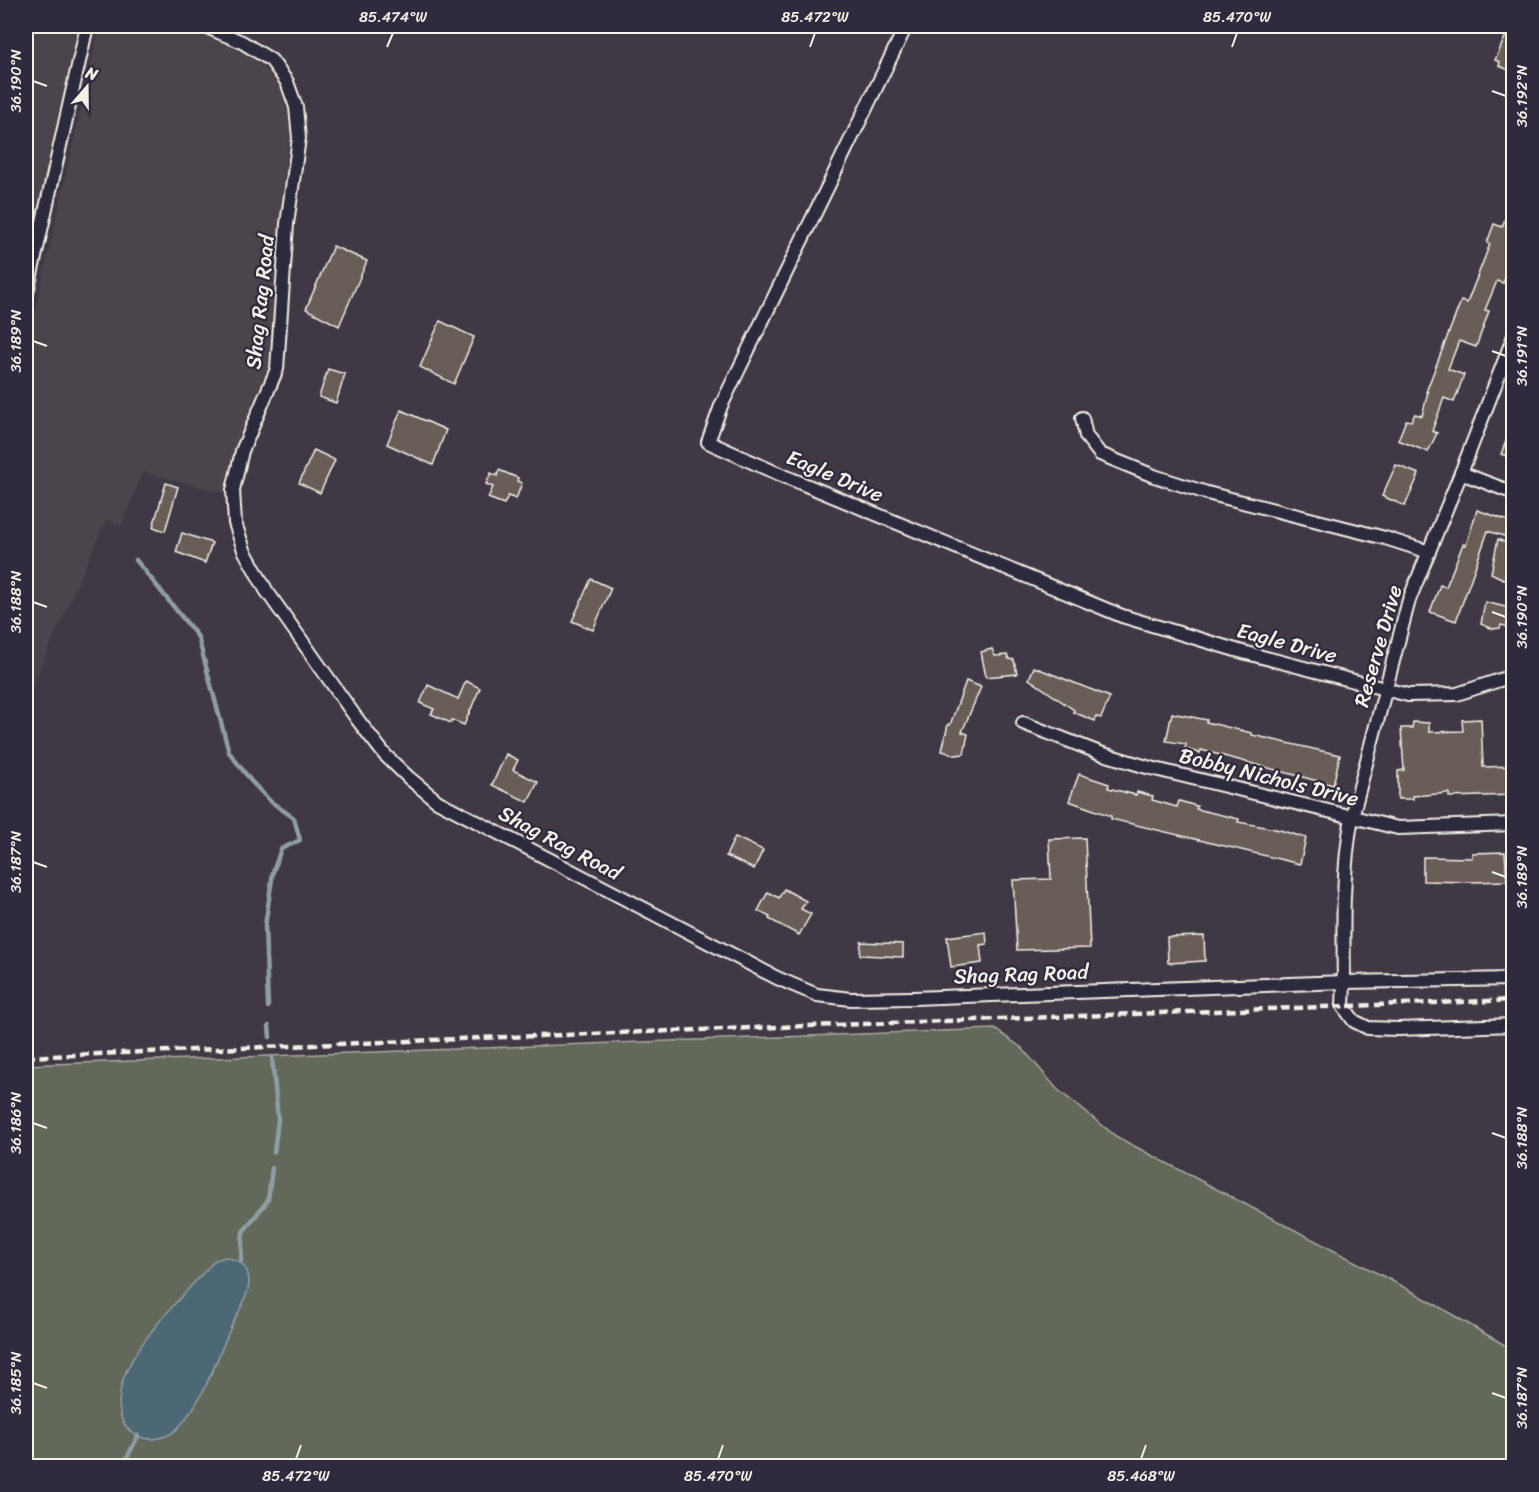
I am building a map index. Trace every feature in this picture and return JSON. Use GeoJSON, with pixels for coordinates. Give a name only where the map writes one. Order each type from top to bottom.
{"type":"FeatureCollection","features":[{"type":"Feature","properties":{"kind":"street"},"geometry":{"type":"LineString","coordinates":[[26,297],[87,26]]}},
{"type":"Feature","properties":{"kind":"street","name":"Shag Rag Road"},"geometry":{"type":"LineString","coordinates":[[204,26],[242,42],[271,60],[287,82],[296,107],[299,138],[287,224],[277,369],[242,451],[233,490],[235,522],[244,550],[266,590],[357,719],[385,755],[437,801],[777,978],[817,995],[851,999],[914,998],[1344,982],[1514,980]]}},
{"type":"Feature","properties":{"kind":"street","name":"Eagle Drive"},"geometry":{"type":"LineString","coordinates":[[906,26],[721,406],[708,442],[772,471],[1122,616],[1239,651],[1385,688]]}},
{"type":"Feature","properties":{"kind":"street","name":"Reserve Drive"},"geometry":{"type":"LineString","coordinates":[[1344,982],[1343,929],[1347,846],[1352,817],[1385,688],[1409,600],[1514,336]]}},
{"type":"Feature","properties":{"kind":"street"},"geometry":{"type":"LineString","coordinates":[[1082,418],[1086,436],[1100,454],[1154,476],[1207,493],[1385,538],[1429,552]]}},
{"type":"Feature","properties":{"kind":"street"},"geometry":{"type":"LineString","coordinates":[[1461,473],[1514,493]]}},
{"type":"Feature","properties":{"kind":"street"},"geometry":{"type":"LineString","coordinates":[[1385,688],[1408,695],[1457,693],[1509,677]]}},
{"type":"Feature","properties":{"kind":"street","name":"Bobby Nichols Drive"},"geometry":{"type":"LineString","coordinates":[[1023,723],[1100,753],[1147,767],[1398,828],[1514,824]]}},
{"type":"Feature","properties":{"kind":"street"},"geometry":{"type":"LineString","coordinates":[[1344,982],[1343,1006],[1354,1021],[1368,1028],[1514,1025]]}},
{"type":"Feature","properties":{"kind":"shaded area"},"geometry":{"type":"Polygon","coordinates":[[[26,26],[80,26],[26,263],[26,26]]]}},
{"type":"Feature","properties":{"kind":"shaded area"},"geometry":{"type":"Polygon","coordinates":[[[100,26],[186,26],[250,55],[278,82],[288,111],[290,129],[278,231],[269,369],[231,460],[224,493],[143,472],[121,527],[106,520],[26,700],[26,351],[100,26]]]}},
{"type":"Feature","properties":{"kind":"green space"},"geometry":{"type":"Polygon","coordinates":[[[995,1029],[1022,1048],[1057,1089],[1117,1137],[1417,1294],[1513,1350],[1513,1466],[26,1466],[26,1065],[995,1029]]]}},
{"type":"Feature","properties":{"kind":"water"},"geometry":{"type":"Polygon","coordinates":[[[226,1257],[245,1267],[249,1281],[245,1299],[209,1380],[187,1417],[175,1431],[155,1439],[140,1437],[130,1431],[123,1422],[120,1412],[119,1401],[128,1367],[151,1332],[172,1307],[215,1260],[226,1257]]]}},
{"type":"Feature","properties":{"kind":"building"},"geometry":{"type":"Polygon","coordinates":[[[1510,26],[1514,26],[1514,72],[1499,66],[1500,62],[1495,60],[1510,26]]]}},
{"type":"Feature","properties":{"kind":"building"},"geometry":{"type":"Polygon","coordinates":[[[1512,201],[1514,256],[1503,283],[1497,281],[1485,310],[1489,311],[1476,347],[1459,341],[1448,369],[1464,375],[1454,402],[1444,398],[1432,431],[1437,433],[1428,452],[1398,440],[1406,420],[1411,421],[1415,414],[1422,416],[1428,392],[1426,392],[1461,301],[1467,303],[1490,244],[1487,243],[1494,224],[1502,227],[1512,201]]]}},
{"type":"Feature","properties":{"kind":"building"},"geometry":{"type":"Polygon","coordinates":[[[333,246],[367,261],[339,326],[306,309],[333,246]]]}},
{"type":"Feature","properties":{"kind":"building"},"geometry":{"type":"Polygon","coordinates":[[[440,321],[474,337],[454,384],[420,367],[440,321]]]}},
{"type":"Feature","properties":{"kind":"building"},"geometry":{"type":"Polygon","coordinates":[[[328,369],[345,374],[336,403],[319,397],[328,369]]]}},
{"type":"Feature","properties":{"kind":"building"},"geometry":{"type":"Polygon","coordinates":[[[401,410],[446,430],[433,465],[387,444],[401,410]]]}},
{"type":"Feature","properties":{"kind":"building"},"geometry":{"type":"Polygon","coordinates":[[[1514,423],[1514,459],[1501,454],[1514,423]]]}},
{"type":"Feature","properties":{"kind":"building"},"geometry":{"type":"Polygon","coordinates":[[[314,450],[335,460],[320,493],[299,483],[314,450]]]}},
{"type":"Feature","properties":{"kind":"building"},"geometry":{"type":"Polygon","coordinates":[[[1396,465],[1419,474],[1405,506],[1382,496],[1396,465]]]}},
{"type":"Feature","properties":{"kind":"building"},"geometry":{"type":"Polygon","coordinates":[[[499,470],[518,478],[517,481],[522,483],[516,499],[508,496],[504,504],[488,498],[493,487],[486,484],[491,473],[497,476],[499,470]]]}},
{"type":"Feature","properties":{"kind":"building"},"geometry":{"type":"Polygon","coordinates":[[[166,483],[178,487],[165,531],[153,527],[166,483]]]}},
{"type":"Feature","properties":{"kind":"building"},"geometry":{"type":"Polygon","coordinates":[[[1477,510],[1512,522],[1507,537],[1488,531],[1456,621],[1430,612],[1440,585],[1446,587],[1463,544],[1466,545],[1477,510]]]}},
{"type":"Feature","properties":{"kind":"building"},"geometry":{"type":"Polygon","coordinates":[[[182,533],[212,543],[205,563],[176,552],[182,533]]]}},
{"type":"Feature","properties":{"kind":"building"},"geometry":{"type":"Polygon","coordinates":[[[1498,539],[1514,547],[1514,584],[1491,573],[1498,539]]]}},
{"type":"Feature","properties":{"kind":"building"},"geometry":{"type":"Polygon","coordinates":[[[591,579],[611,588],[593,630],[572,621],[591,579]]]}},
{"type":"Feature","properties":{"kind":"building"},"geometry":{"type":"Polygon","coordinates":[[[1485,602],[1514,609],[1511,627],[1501,625],[1500,628],[1493,629],[1481,624],[1485,602]]]}},
{"type":"Feature","properties":{"kind":"building"},"geometry":{"type":"Polygon","coordinates":[[[992,649],[995,656],[1007,655],[1009,659],[1014,660],[1017,674],[986,677],[981,652],[992,649]]]}},
{"type":"Feature","properties":{"kind":"building"},"geometry":{"type":"Polygon","coordinates":[[[1034,667],[1110,697],[1101,718],[1096,717],[1095,721],[1073,712],[1074,710],[1029,679],[1034,667]]]}},
{"type":"Feature","properties":{"kind":"building"},"geometry":{"type":"Polygon","coordinates":[[[466,681],[480,688],[464,725],[452,720],[451,723],[431,714],[434,709],[420,703],[428,685],[458,699],[466,681]]]}},
{"type":"Feature","properties":{"kind":"building"},"geometry":{"type":"Polygon","coordinates":[[[966,681],[981,687],[962,732],[968,734],[964,754],[955,755],[942,751],[948,724],[950,725],[966,681]]]}},
{"type":"Feature","properties":{"kind":"building"},"geometry":{"type":"Polygon","coordinates":[[[1172,713],[1207,720],[1206,722],[1252,733],[1252,735],[1340,755],[1333,785],[1201,750],[1200,753],[1185,749],[1186,744],[1166,741],[1172,713]]]}},
{"type":"Feature","properties":{"kind":"building"},"geometry":{"type":"Polygon","coordinates":[[[1481,719],[1483,767],[1514,766],[1514,795],[1449,797],[1449,793],[1398,799],[1398,771],[1404,770],[1401,728],[1412,728],[1413,722],[1429,723],[1429,732],[1463,731],[1462,720],[1481,719]]]}},
{"type":"Feature","properties":{"kind":"building"},"geometry":{"type":"Polygon","coordinates":[[[506,754],[518,760],[513,770],[538,782],[528,802],[492,785],[506,754]]]}},
{"type":"Feature","properties":{"kind":"building"},"geometry":{"type":"Polygon","coordinates":[[[1079,774],[1109,784],[1108,788],[1136,795],[1137,792],[1153,796],[1152,800],[1177,807],[1179,801],[1197,806],[1196,809],[1239,819],[1238,822],[1280,830],[1306,838],[1300,864],[1111,819],[1111,816],[1069,801],[1079,774]]]}},
{"type":"Feature","properties":{"kind":"building"},"geometry":{"type":"Polygon","coordinates":[[[735,837],[763,850],[754,869],[726,856],[735,837]]]}},
{"type":"Feature","properties":{"kind":"building"},"geometry":{"type":"Polygon","coordinates":[[[1085,838],[1090,948],[1017,950],[1013,880],[1051,879],[1049,839],[1085,838]]]}},
{"type":"Feature","properties":{"kind":"building"},"geometry":{"type":"Polygon","coordinates":[[[1505,852],[1507,881],[1423,881],[1423,857],[1472,858],[1472,853],[1505,852]]]}},
{"type":"Feature","properties":{"kind":"building"},"geometry":{"type":"Polygon","coordinates":[[[784,889],[806,901],[801,909],[811,914],[799,935],[758,911],[768,892],[779,898],[784,889]]]}},
{"type":"Feature","properties":{"kind":"building"},"geometry":{"type":"Polygon","coordinates":[[[986,932],[987,944],[980,945],[982,963],[951,967],[947,937],[986,932]]]}},
{"type":"Feature","properties":{"kind":"building"},"geometry":{"type":"Polygon","coordinates":[[[1204,936],[1205,961],[1168,963],[1167,937],[1204,936]]]}},
{"type":"Feature","properties":{"kind":"building"},"geometry":{"type":"Polygon","coordinates":[[[861,942],[903,944],[903,957],[860,955],[861,942]]]}},
{"type":"Feature","properties":{"kind":"waterway"},"geometry":{"type":"LineString","coordinates":[[136,560],[198,637],[229,752],[270,801],[294,818],[300,840],[281,849],[273,872],[265,926],[268,1007]]}},
{"type":"Feature","properties":{"kind":"waterway"},"geometry":{"type":"LineString","coordinates":[[269,1026],[270,1037]]}},
{"type":"Feature","properties":{"kind":"waterway"},"geometry":{"type":"LineString","coordinates":[[272,1057],[278,1120],[274,1152]]}},
{"type":"Feature","properties":{"kind":"waterway"},"geometry":{"type":"LineString","coordinates":[[241,1261],[243,1232],[268,1200],[272,1168]]}},
{"type":"Feature","properties":{"kind":"waterway"},"geometry":{"type":"LineString","coordinates":[[123,1466],[138,1436]]}},
{"type":"Feature","properties":{"kind":"railway"},"geometry":{"type":"LineString","coordinates":[[26,1057],[1514,1000]]}}]}
